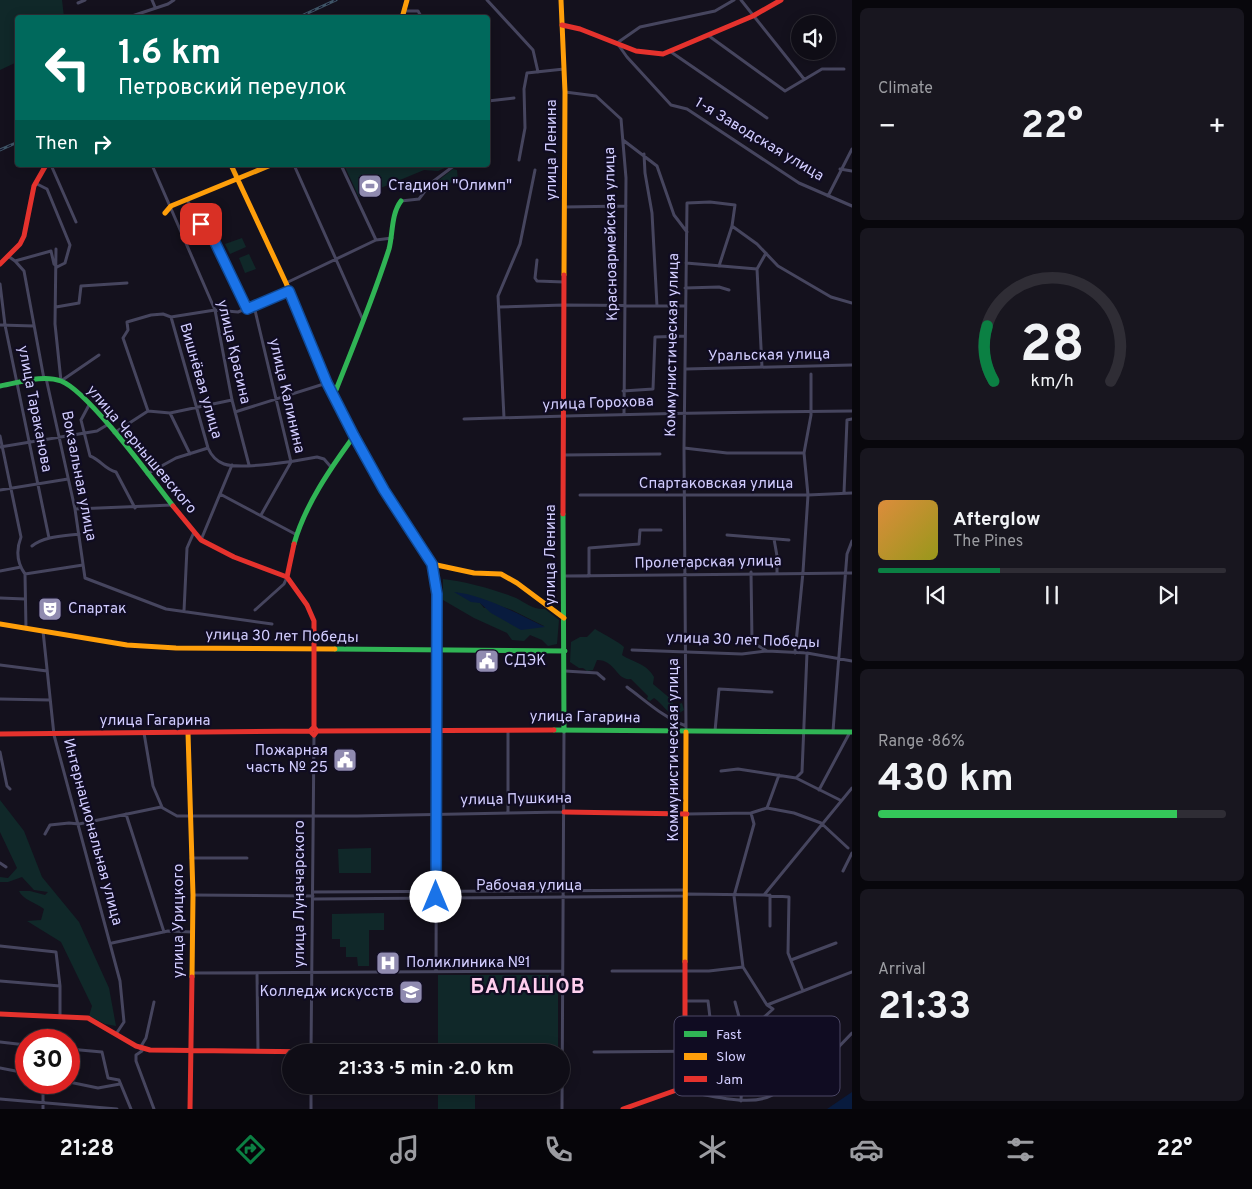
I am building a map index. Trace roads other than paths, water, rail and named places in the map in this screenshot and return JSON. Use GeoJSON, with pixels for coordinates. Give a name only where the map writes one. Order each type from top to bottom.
{"type":"FeatureCollection","features":[{"type":"Feature","properties":{"kind":"street"},"geometry":{"type":"LineString","coordinates":[[78,3],[85,0]]}},
{"type":"Feature","properties":{"kind":"street"},"geometry":{"type":"LineString","coordinates":[[152,0],[155,7]]}},
{"type":"Feature","properties":{"kind":"street"},"geometry":{"type":"LineString","coordinates":[[134,15],[168,4],[174,0]]}},
{"type":"Feature","properties":{"kind":"street"},"geometry":{"type":"LineString","coordinates":[[403,15],[407,0]]}},
{"type":"Feature","properties":{"kind":"street"},"geometry":{"type":"LineString","coordinates":[[487,0],[533,50],[538,72]]}},
{"type":"Feature","properties":{"kind":"street","name":"улица Ленина"},"geometry":{"type":"LineString","coordinates":[[561,0],[565,92],[563,416],[565,671],[562,1109]]}},
{"type":"Feature","properties":{"kind":"street"},"geometry":{"type":"LineString","coordinates":[[617,43],[640,26],[715,11],[734,0]]}},
{"type":"Feature","properties":{"kind":"street"},"geometry":{"type":"LineString","coordinates":[[741,0],[804,78]]}},
{"type":"Feature","properties":{"kind":"street"},"geometry":{"type":"LineString","coordinates":[[562,25],[580,29],[643,53],[656,54],[670,52],[709,36],[753,16],[781,0]]}},
{"type":"Feature","properties":{"kind":"street"},"geometry":{"type":"LineString","coordinates":[[404,11],[418,11],[420,15]]}},
{"type":"Feature","properties":{"kind":"street"},"geometry":{"type":"LineString","coordinates":[[709,36],[785,91],[822,68],[844,70]]}},
{"type":"Feature","properties":{"kind":"street","name":"1-я Заводская улица"},"geometry":{"type":"LineString","coordinates":[[617,43],[626,57],[671,105],[687,109],[799,183],[852,206]]}},
{"type":"Feature","properties":{"kind":"street"},"geometry":{"type":"LineString","coordinates":[[670,52],[767,118]]}},
{"type":"Feature","properties":{"kind":"street"},"geometry":{"type":"LineString","coordinates":[[519,160],[525,128],[525,78],[527,73],[564,69]]}},
{"type":"Feature","properties":{"kind":"street","name":"Красноармейская улица"},"geometry":{"type":"LineString","coordinates":[[565,92],[596,96],[621,119],[626,206],[624,414]]}},
{"type":"Feature","properties":{"kind":"street"},"geometry":{"type":"LineString","coordinates":[[490,101],[514,98]]}},
{"type":"Feature","properties":{"kind":"street","name":"Коммунистическая улица"},"geometry":{"type":"LineString","coordinates":[[623,139],[657,166],[674,215],[687,233]]}},
{"type":"Feature","properties":{"kind":"street"},"geometry":{"type":"LineString","coordinates":[[828,196],[840,169],[852,149]]}},
{"type":"Feature","properties":{"kind":"street"},"geometry":{"type":"LineString","coordinates":[[644,154],[645,173],[652,213],[656,306]]}},
{"type":"Feature","properties":{"kind":"street"},"geometry":{"type":"LineString","coordinates":[[0,264],[24,236],[35,183],[45,167]]}},
{"type":"Feature","properties":{"kind":"street"},"geometry":{"type":"LineString","coordinates":[[52,167],[76,222]]}},
{"type":"Feature","properties":{"kind":"street","name":"улица Красина"},"geometry":{"type":"LineString","coordinates":[[153,167],[215,310],[232,400],[249,465]]}},
{"type":"Feature","properties":{"kind":"street"},"geometry":{"type":"LineString","coordinates":[[232,167],[286,283],[327,383],[384,490],[432,564],[437,594],[436,971]]}},
{"type":"Feature","properties":{"kind":"street"},"geometry":{"type":"LineString","coordinates":[[166,213],[171,206],[266,167]]}},
{"type":"Feature","properties":{"kind":"street"},"geometry":{"type":"LineString","coordinates":[[295,167],[364,322]]}},
{"type":"Feature","properties":{"kind":"street"},"geometry":{"type":"LineString","coordinates":[[342,167],[376,240]]}},
{"type":"Feature","properties":{"kind":"street"},"geometry":{"type":"LineString","coordinates":[[334,395],[364,322],[393,238],[396,207],[402,201],[419,199],[431,182],[451,167]]}},
{"type":"Feature","properties":{"kind":"street"},"geometry":{"type":"LineString","coordinates":[[840,169],[852,171]]}},
{"type":"Feature","properties":{"kind":"street"},"geometry":{"type":"LineString","coordinates":[[504,418],[498,296],[520,244],[535,170]]}},
{"type":"Feature","properties":{"kind":"street"},"geometry":{"type":"LineString","coordinates":[[35,183],[47,189],[70,245],[65,263],[57,267]]}},
{"type":"Feature","properties":{"kind":"street"},"geometry":{"type":"LineString","coordinates":[[188,200],[201,224],[213,230],[212,236],[247,309]]}},
{"type":"Feature","properties":{"kind":"street","name":"Коммунистическая улица"},"geometry":{"type":"LineString","coordinates":[[686,1016],[686,495],[684,448],[687,203],[710,202],[735,205],[732,226]]}},
{"type":"Feature","properties":{"kind":"street"},"geometry":{"type":"LineString","coordinates":[[564,207],[626,206]]}},
{"type":"Feature","properties":{"kind":"street"},"geometry":{"type":"LineString","coordinates":[[720,266],[732,226],[766,253],[778,266],[831,297],[852,304]]}},
{"type":"Feature","properties":{"kind":"street"},"geometry":{"type":"LineString","coordinates":[[286,283],[376,240],[393,238]]}},
{"type":"Feature","properties":{"kind":"street"},"geometry":{"type":"LineString","coordinates":[[56,249],[55,324],[61,381]]}},
{"type":"Feature","properties":{"kind":"street"},"geometry":{"type":"LineString","coordinates":[[8,256],[15,262],[30,259],[51,251],[54,264],[57,267]]}},
{"type":"Feature","properties":{"kind":"street"},"geometry":{"type":"LineString","coordinates":[[762,368],[757,270],[766,253]]}},
{"type":"Feature","properties":{"kind":"street"},"geometry":{"type":"LineString","coordinates":[[537,260],[535,278],[537,281],[564,282]]}},
{"type":"Feature","properties":{"kind":"street","name":"Вокзальная улица"},"geometry":{"type":"LineString","coordinates":[[15,262],[24,271],[45,379],[75,509],[85,578],[166,609],[184,611]]}},
{"type":"Feature","properties":{"kind":"street"},"geometry":{"type":"LineString","coordinates":[[685,262],[757,270]]}},
{"type":"Feature","properties":{"kind":"street"},"geometry":{"type":"LineString","coordinates":[[56,307],[79,303],[81,286],[127,283]]}},
{"type":"Feature","properties":{"kind":"street","name":"улица Тараканова"},"geometry":{"type":"LineString","coordinates":[[0,284],[5,325],[49,538]]}},
{"type":"Feature","properties":{"kind":"street"},"geometry":{"type":"LineString","coordinates":[[685,288],[719,287],[729,290]]}},
{"type":"Feature","properties":{"kind":"street"},"geometry":{"type":"LineString","coordinates":[[148,411],[123,338],[128,330],[127,322],[151,315],[164,314],[171,317],[215,310],[238,312],[289,291]]}},
{"type":"Feature","properties":{"kind":"street"},"geometry":{"type":"LineString","coordinates":[[499,306],[564,304],[685,306]]}},
{"type":"Feature","properties":{"kind":"street","name":"улица Калинина"},"geometry":{"type":"LineString","coordinates":[[254,306],[291,462],[261,515]]}},
{"type":"Feature","properties":{"kind":"street","name":"Вишнёвая улица"},"geometry":{"type":"LineString","coordinates":[[171,317],[210,454],[226,465],[232,464]]}},
{"type":"Feature","properties":{"kind":"street"},"geometry":{"type":"LineString","coordinates":[[0,326],[34,326]]}},
{"type":"Feature","properties":{"kind":"street"},"geometry":{"type":"LineString","coordinates":[[623,390],[653,389],[655,337],[685,336]]}},
{"type":"Feature","properties":{"kind":"street"},"geometry":{"type":"LineString","coordinates":[[0,386],[45,379],[61,381],[100,355]]}},
{"type":"Feature","properties":{"kind":"street","name":"Уральская улица"},"geometry":{"type":"LineString","coordinates":[[686,369],[852,365]]}},
{"type":"Feature","properties":{"kind":"street"},"geometry":{"type":"LineString","coordinates":[[795,653],[808,495],[804,453],[811,411],[811,374]]}},
{"type":"Feature","properties":{"kind":"street","name":"улица Чернышевского"},"geometry":{"type":"LineString","coordinates":[[61,381],[73,388],[107,425],[201,540],[234,557],[286,577]]}},
{"type":"Feature","properties":{"kind":"street"},"geometry":{"type":"LineString","coordinates":[[235,412],[327,383]]}},
{"type":"Feature","properties":{"kind":"street"},"geometry":{"type":"LineString","coordinates":[[114,433],[148,411],[170,413],[232,400]]}},
{"type":"Feature","properties":{"kind":"street"},"geometry":{"type":"LineString","coordinates":[[90,406],[82,420],[90,456],[98,459],[106,470],[116,472],[135,508]]}},
{"type":"Feature","properties":{"kind":"street","name":"улица Горохова"},"geometry":{"type":"LineString","coordinates":[[464,419],[685,412],[852,411]]}},
{"type":"Feature","properties":{"kind":"street"},"geometry":{"type":"LineString","coordinates":[[170,413],[190,454]]}},
{"type":"Feature","properties":{"kind":"street"},"geometry":{"type":"LineString","coordinates":[[844,493],[847,420],[852,419]]}},
{"type":"Feature","properties":{"kind":"street"},"geometry":{"type":"LineString","coordinates":[[1,447],[97,431],[107,425]]}},
{"type":"Feature","properties":{"kind":"street"},"geometry":{"type":"LineString","coordinates":[[0,436],[21,537],[17,547],[21,568],[26,574],[26,629]]}},
{"type":"Feature","properties":{"kind":"street"},"geometry":{"type":"LineString","coordinates":[[255,610],[284,584],[289,558],[297,535],[331,467],[354,436]]}},
{"type":"Feature","properties":{"kind":"street"},"geometry":{"type":"LineString","coordinates":[[147,474],[190,454],[208,448]]}},
{"type":"Feature","properties":{"kind":"street"},"geometry":{"type":"LineString","coordinates":[[684,448],[727,452],[804,453]]}},
{"type":"Feature","properties":{"kind":"street"},"geometry":{"type":"LineString","coordinates":[[563,455],[660,454]]}},
{"type":"Feature","properties":{"kind":"street"},"geometry":{"type":"LineString","coordinates":[[201,540],[232,464],[249,465],[291,462],[318,457],[324,459],[331,467]]}},
{"type":"Feature","properties":{"kind":"street"},"geometry":{"type":"LineString","coordinates":[[0,490],[68,479]]}},
{"type":"Feature","properties":{"kind":"street","name":"Спартаковская улица"},"geometry":{"type":"LineString","coordinates":[[580,495],[808,495],[852,493]]}},
{"type":"Feature","properties":{"kind":"street"},"geometry":{"type":"LineString","coordinates":[[220,494],[297,535]]}},
{"type":"Feature","properties":{"kind":"street"},"geometry":{"type":"LineString","coordinates":[[75,509],[172,505]]}},
{"type":"Feature","properties":{"kind":"street"},"geometry":{"type":"LineString","coordinates":[[589,576],[589,548],[639,544],[640,530],[661,530]]}},
{"type":"Feature","properties":{"kind":"street"},"geometry":{"type":"LineString","coordinates":[[194,532],[187,548],[184,611],[272,624]]}},
{"type":"Feature","properties":{"kind":"street"},"geometry":{"type":"LineString","coordinates":[[32,546],[49,538],[79,534]]}},
{"type":"Feature","properties":{"kind":"street"},"geometry":{"type":"LineString","coordinates":[[727,535],[789,540]]}},
{"type":"Feature","properties":{"kind":"street"},"geometry":{"type":"LineString","coordinates":[[774,539],[777,572]]}},
{"type":"Feature","properties":{"kind":"street"},"geometry":{"type":"LineString","coordinates":[[833,731],[838,658],[850,573],[847,554],[852,541]]}},
{"type":"Feature","properties":{"kind":"street"},"geometry":{"type":"LineString","coordinates":[[26,574],[83,564]]}},
{"type":"Feature","properties":{"kind":"street"},"geometry":{"type":"LineString","coordinates":[[432,564],[474,572],[501,574],[517,583],[564,618]]}},
{"type":"Feature","properties":{"kind":"street"},"geometry":{"type":"LineString","coordinates":[[0,571],[21,568]]}},
{"type":"Feature","properties":{"kind":"street"},"geometry":{"type":"LineString","coordinates":[[751,572],[752,642],[767,651]]}},
{"type":"Feature","properties":{"kind":"street","name":"Пролетарская улица"},"geometry":{"type":"LineString","coordinates":[[565,576],[685,576],[751,572],[850,573]]}},
{"type":"Feature","properties":{"kind":"street","name":"улица Луначарского"},"geometry":{"type":"LineString","coordinates":[[286,577],[307,605],[314,621],[311,1044]]}},
{"type":"Feature","properties":{"kind":"street"},"geometry":{"type":"LineString","coordinates":[[1,596],[25,599]]}},
{"type":"Feature","properties":{"kind":"street","name":"улица 30 лет Победы"},"geometry":{"type":"LineString","coordinates":[[0,624],[128,646],[315,650],[565,651]]}},
{"type":"Feature","properties":{"kind":"street","name":"Интернациональная улица"},"geometry":{"type":"LineString","coordinates":[[43,631],[54,735],[107,935],[112,943],[120,981],[124,1022],[116,1034]]}},
{"type":"Feature","properties":{"kind":"street","name":"улица 30 лет Победы"},"geometry":{"type":"LineString","coordinates":[[632,650],[686,650],[742,654],[767,651],[807,653],[852,661]]}},
{"type":"Feature","properties":{"kind":"street"},"geometry":{"type":"LineString","coordinates":[[796,778],[802,772],[807,653]]}},
{"type":"Feature","properties":{"kind":"street"},"geometry":{"type":"LineString","coordinates":[[0,665],[47,671]]}},
{"type":"Feature","properties":{"kind":"street"},"geometry":{"type":"LineString","coordinates":[[565,671],[596,673],[604,678]]}},
{"type":"Feature","properties":{"kind":"street"},"geometry":{"type":"LineString","coordinates":[[628,687],[648,704],[686,729]]}},
{"type":"Feature","properties":{"kind":"street"},"geometry":{"type":"LineString","coordinates":[[715,731],[719,690],[772,692]]}},
{"type":"Feature","properties":{"kind":"street"},"geometry":{"type":"LineString","coordinates":[[0,699],[50,700]]}},
{"type":"Feature","properties":{"kind":"street","name":"улица Гагарина"},"geometry":{"type":"LineString","coordinates":[[0,734],[54,735],[436,729],[564,731],[686,729],[851,732]]}},
{"type":"Feature","properties":{"kind":"street"},"geometry":{"type":"LineString","coordinates":[[508,730],[508,812]]}},
{"type":"Feature","properties":{"kind":"street"},"geometry":{"type":"LineString","coordinates":[[818,790],[851,732]]}},
{"type":"Feature","properties":{"kind":"street"},"geometry":{"type":"LineString","coordinates":[[45,834],[50,825],[79,824],[162,808],[153,786],[144,733]]}},
{"type":"Feature","properties":{"kind":"street","name":"улица Урицкого"},"geometry":{"type":"LineString","coordinates":[[188,733],[193,895],[190,1109]]}},
{"type":"Feature","properties":{"kind":"street"},"geometry":{"type":"LineString","coordinates":[[0,752],[7,786],[10,789]]}},
{"type":"Feature","properties":{"kind":"street"},"geometry":{"type":"LineString","coordinates":[[721,771],[738,768],[796,778],[840,800]]}},
{"type":"Feature","properties":{"kind":"street"},"geometry":{"type":"LineString","coordinates":[[779,775],[767,808],[794,813],[821,823],[848,848]]}},
{"type":"Feature","properties":{"kind":"street"},"geometry":{"type":"LineString","coordinates":[[764,895],[821,823],[852,788]]}},
{"type":"Feature","properties":{"kind":"street","name":"улица Пушкина"},"geometry":{"type":"LineString","coordinates":[[162,808],[177,816],[508,812],[687,814],[751,813],[767,808]]}},
{"type":"Feature","properties":{"kind":"street"},"geometry":{"type":"LineString","coordinates":[[751,813],[754,824],[734,896],[743,967],[767,1005],[772,1009],[765,1016]]}},
{"type":"Feature","properties":{"kind":"street"},"geometry":{"type":"LineString","coordinates":[[126,814],[164,932]]}},
{"type":"Feature","properties":{"kind":"street"},"geometry":{"type":"LineString","coordinates":[[843,871],[852,853]]}},
{"type":"Feature","properties":{"kind":"street"},"geometry":{"type":"LineString","coordinates":[[191,858],[247,858]]}},
{"type":"Feature","properties":{"kind":"street"},"geometry":{"type":"LineString","coordinates":[[0,863],[6,867]]}},
{"type":"Feature","properties":{"kind":"street","name":"Рабочая улица"},"geometry":{"type":"LineString","coordinates":[[313,896],[436,890],[564,890],[686,893]]}},
{"type":"Feature","properties":{"kind":"street"},"geometry":{"type":"LineString","coordinates":[[686,893],[789,897],[788,953],[803,991]]}},
{"type":"Feature","properties":{"kind":"street","name":"Рабочая улица"},"geometry":{"type":"LineString","coordinates":[[193,895],[564,897],[686,893]]}},
{"type":"Feature","properties":{"kind":"street"},"geometry":{"type":"LineString","coordinates":[[770,895],[770,926]]}},
{"type":"Feature","properties":{"kind":"street"},"geometry":{"type":"LineString","coordinates":[[112,943],[164,932],[192,932]]}},
{"type":"Feature","properties":{"kind":"street"},"geometry":{"type":"LineString","coordinates":[[791,960],[836,943]]}},
{"type":"Feature","properties":{"kind":"street"},"geometry":{"type":"LineString","coordinates":[[0,946],[56,952],[60,986],[60,1017]]}},
{"type":"Feature","properties":{"kind":"street"},"geometry":{"type":"LineString","coordinates":[[612,971],[709,971],[743,967]]}},
{"type":"Feature","properties":{"kind":"street"},"geometry":{"type":"LineString","coordinates":[[191,973],[563,971]]}},
{"type":"Feature","properties":{"kind":"street"},"geometry":{"type":"LineString","coordinates":[[767,1005],[852,972]]}},
{"type":"Feature","properties":{"kind":"street"},"geometry":{"type":"LineString","coordinates":[[257,973],[258,1052]]}},
{"type":"Feature","properties":{"kind":"street"},"geometry":{"type":"LineString","coordinates":[[0,981],[60,986]]}},
{"type":"Feature","properties":{"kind":"street"},"geometry":{"type":"LineString","coordinates":[[686,1000],[708,1001],[710,1016]]}},
{"type":"Feature","properties":{"kind":"street"},"geometry":{"type":"LineString","coordinates":[[154,1002],[146,1038],[140,1048],[142,1051],[136,1055],[137,1067],[145,1081],[154,1109]]}},
{"type":"Feature","properties":{"kind":"street"},"geometry":{"type":"LineString","coordinates":[[735,1002],[739,1016]]}},
{"type":"Feature","properties":{"kind":"street"},"geometry":{"type":"LineString","coordinates":[[0,1014],[88,1018],[140,1048],[176,1052],[282,1052]]}},
{"type":"Feature","properties":{"kind":"street"},"geometry":{"type":"LineString","coordinates":[[840,1046],[852,1033]]}},
{"type":"Feature","properties":{"kind":"street"},"geometry":{"type":"LineString","coordinates":[[0,1042],[15,1044]]}},
{"type":"Feature","properties":{"kind":"street"},"geometry":{"type":"LineString","coordinates":[[80,1050],[102,1052],[108,1078],[119,1080],[125,1090],[131,1109]]}},
{"type":"Feature","properties":{"kind":"street"},"geometry":{"type":"LineString","coordinates":[[594,1052],[674,1052]]}},
{"type":"Feature","properties":{"kind":"street"},"geometry":{"type":"LineString","coordinates":[[0,1068],[15,1071]]}},
{"type":"Feature","properties":{"kind":"street"},"geometry":{"type":"LineString","coordinates":[[80,1084],[98,1088],[120,1084]]}},
{"type":"Feature","properties":{"kind":"street"},"geometry":{"type":"LineString","coordinates":[[623,1109],[674,1091]]}},
{"type":"Feature","properties":{"kind":"street"},"geometry":{"type":"LineString","coordinates":[[43,1109],[44,1094]]}},
{"type":"Feature","properties":{"kind":"street"},"geometry":{"type":"LineString","coordinates":[[311,1094],[311,1109]]}},
{"type":"Feature","properties":{"kind":"street"},"geometry":{"type":"LineString","coordinates":[[713,1096],[756,1102],[774,1096]]}},
{"type":"Feature","properties":{"kind":"street"},"geometry":{"type":"LineString","coordinates":[[741,1096],[741,1101]]}},
{"type":"Feature","properties":{"kind":"street"},"geometry":{"type":"LineString","coordinates":[[0,1099],[117,1109]]}},
{"type":"Feature","properties":{"kind":"water"},"geometry":{"type":"Polygon","coordinates":[[[454,592],[489,601],[545,627],[521,630],[491,613],[480,603],[471,602],[454,592]]]}},
{"type":"Feature","properties":{"kind":"water"},"geometry":{"type":"Polygon","coordinates":[[[852,1092],[852,1109],[827,1109],[852,1092]]]}},
{"type":"Feature","properties":{"kind":"railway"},"geometry":{"type":"LineString","coordinates":[[304,15],[336,0]]}},
{"type":"Feature","properties":{"kind":"railway"},"geometry":{"type":"LineString","coordinates":[[0,150],[15,143]]}},
{"type":"Feature","properties":{"kind":"place","name":"Стадион \"Олимп\""},"geometry":{"type":"Point","coordinates":[370,186]}},
{"type":"Feature","properties":{"kind":"place","name":"Спартак"},"geometry":{"type":"Point","coordinates":[50,609]}},
{"type":"Feature","properties":{"kind":"place","name":"СДЭК"},"geometry":{"type":"Point","coordinates":[487,661]}},
{"type":"Feature","properties":{"kind":"place","name":"Пожарная часть № 25"},"geometry":{"type":"Point","coordinates":[345,760]}},
{"type":"Feature","properties":{"kind":"place","name":"Поликлиника №1"},"geometry":{"type":"Point","coordinates":[388,963]}},
{"type":"Feature","properties":{"kind":"place","name":"Колледж искусств"},"geometry":{"type":"Point","coordinates":[411,992]}},
{"type":"Feature","properties":{"kind":"district","name":"БАЛАШОВ"},"geometry":{"type":"Point","coordinates":[528,988]}}]}
